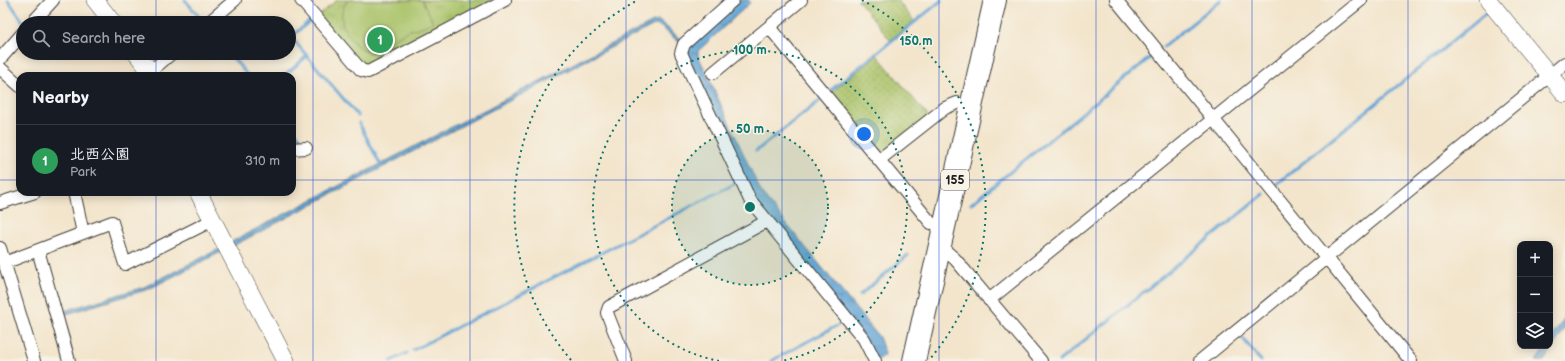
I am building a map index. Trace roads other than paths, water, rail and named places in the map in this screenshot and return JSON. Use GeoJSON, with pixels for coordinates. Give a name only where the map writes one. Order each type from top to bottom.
{"type":"FeatureCollection","features":[{"type":"Feature","properties":{"kind":"highway","name":"155"},"geometry":{"type":"LineString","coordinates":[[900,361],[980,0]]}},
{"type":"Feature","properties":{"kind":"highway","name":"155"},"geometry":{"type":"LineString","coordinates":[[914,361],[995,0]]}},
{"type":"Feature","properties":{"kind":"street"},"geometry":{"type":"LineString","coordinates":[[38,16],[53,0]]}},
{"type":"Feature","properties":{"kind":"street"},"geometry":{"type":"LineString","coordinates":[[95,0],[108,16]]}},
{"type":"Feature","properties":{"kind":"street"},"geometry":{"type":"LineString","coordinates":[[216,16],[235,0]]}},
{"type":"Feature","properties":{"kind":"street"},"geometry":{"type":"LineString","coordinates":[[301,0],[361,70],[368,72],[505,0]]}},
{"type":"Feature","properties":{"kind":"street"},"geometry":{"type":"LineString","coordinates":[[733,0],[692,39],[684,44],[681,53],[750,200],[860,334],[875,361]]}},
{"type":"Feature","properties":{"kind":"street"},"geometry":{"type":"LineString","coordinates":[[713,73],[801,0]]}},
{"type":"Feature","properties":{"kind":"street"},"geometry":{"type":"LineString","coordinates":[[1116,0],[1411,361]]}},
{"type":"Feature","properties":{"kind":"street"},"geometry":{"type":"LineString","coordinates":[[989,300],[1361,0]]}},
{"type":"Feature","properties":{"kind":"street"},"geometry":{"type":"LineString","coordinates":[[1488,0],[1565,94]]}},
{"type":"Feature","properties":{"kind":"street"},"geometry":{"type":"LineString","coordinates":[[769,27],[931,223]]}},
{"type":"Feature","properties":{"kind":"street"},"geometry":{"type":"LineString","coordinates":[[0,59],[16,41]]}},
{"type":"Feature","properties":{"kind":"street"},"geometry":{"type":"LineString","coordinates":[[140,60],[148,72]]}},
{"type":"Feature","properties":{"kind":"street"},"geometry":{"type":"LineString","coordinates":[[151,72],[164,60]]}},
{"type":"Feature","properties":{"kind":"street"},"geometry":{"type":"LineString","coordinates":[[1200,361],[1565,63]]}},
{"type":"Feature","properties":{"kind":"street"},"geometry":{"type":"LineString","coordinates":[[0,68],[16,82]]}},
{"type":"Feature","properties":{"kind":"street"},"geometry":{"type":"LineString","coordinates":[[879,160],[945,108],[957,103]]}},
{"type":"Feature","properties":{"kind":"street"},"geometry":{"type":"LineString","coordinates":[[296,149],[306,148]]}},
{"type":"Feature","properties":{"kind":"street"},"geometry":{"type":"LineString","coordinates":[[0,203],[22,196]]}},
{"type":"Feature","properties":{"kind":"street"},"geometry":{"type":"LineString","coordinates":[[75,196],[83,233]]}},
{"type":"Feature","properties":{"kind":"street"},"geometry":{"type":"LineString","coordinates":[[200,196],[286,361]]}},
{"type":"Feature","properties":{"kind":"street"},"geometry":{"type":"LineString","coordinates":[[4,263],[112,222],[125,264],[213,220]]}},
{"type":"Feature","properties":{"kind":"street"},"geometry":{"type":"LineString","coordinates":[[626,361],[607,313],[608,307],[768,221]]}},
{"type":"Feature","properties":{"kind":"street"},"geometry":{"type":"LineString","coordinates":[[940,246],[955,259],[1041,361]]}},
{"type":"Feature","properties":{"kind":"street"},"geometry":{"type":"LineString","coordinates":[[0,248],[34,361]]}},
{"type":"Feature","properties":{"kind":"street"},"geometry":{"type":"LineString","coordinates":[[38,250],[69,361]]}},
{"type":"Feature","properties":{"kind":"water"},"geometry":{"type":"Polygon","coordinates":[[[740,0],[749,0],[750,3],[698,51],[698,55],[762,194],[879,337],[885,354],[877,360],[753,200],[683,51],[740,0]]]}},
{"type":"Feature","properties":{"kind":"water"},"geometry":{"type":"Polygon","coordinates":[[[658,21],[682,41],[680,43],[660,26],[654,25],[233,246],[231,242],[653,22],[658,21]]]}},
{"type":"Feature","properties":{"kind":"water"},"geometry":{"type":"Polygon","coordinates":[[[219,249],[221,252],[149,289],[63,315],[72,352],[60,312],[144,287],[219,249]]]}},
{"type":"Feature","properties":{"kind":"water"},"geometry":{"type":"Polygon","coordinates":[[[1565,317],[1565,328],[1553,347],[1553,335],[1565,317]]]}},
{"type":"Feature","properties":{"kind":"water"},"geometry":{"type":"Polygon","coordinates":[[[1544,349],[1552,349],[1544,361],[1536,361],[1544,349]]]}},
{"type":"Feature","properties":{"kind":"waterway"},"geometry":{"type":"LineString","coordinates":[[8,0],[19,16]]}},
{"type":"Feature","properties":{"kind":"waterway"},"geometry":{"type":"LineString","coordinates":[[185,0],[198,16]]}},
{"type":"Feature","properties":{"kind":"waterway"},"geometry":{"type":"LineString","coordinates":[[831,90],[942,0]]}},
{"type":"Feature","properties":{"kind":"waterway"},"geometry":{"type":"LineString","coordinates":[[1163,47],[1221,0]]}},
{"type":"Feature","properties":{"kind":"waterway"},"geometry":{"type":"LineString","coordinates":[[1277,184],[1487,13]]}},
{"type":"Feature","properties":{"kind":"waterway"},"geometry":{"type":"LineString","coordinates":[[296,33],[312,19]]}},
{"type":"Feature","properties":{"kind":"waterway"},"geometry":{"type":"LineString","coordinates":[[296,43],[358,116]]}},
{"type":"Feature","properties":{"kind":"waterway"},"geometry":{"type":"LineString","coordinates":[[289,72],[307,56]]}},
{"type":"Feature","properties":{"kind":"waterway"},"geometry":{"type":"LineString","coordinates":[[971,204],[1152,56]]}},
{"type":"Feature","properties":{"kind":"waterway"},"geometry":{"type":"LineString","coordinates":[[235,60],[245,72]]}},
{"type":"Feature","properties":{"kind":"waterway"},"geometry":{"type":"LineString","coordinates":[[756,151],[822,99]]}},
{"type":"Feature","properties":{"kind":"waterway"},"geometry":{"type":"LineString","coordinates":[[359,123],[380,164]]}},
{"type":"Feature","properties":{"kind":"waterway"},"geometry":{"type":"LineString","coordinates":[[296,133],[305,144]]}},
{"type":"Feature","properties":{"kind":"waterway"},"geometry":{"type":"LineString","coordinates":[[667,219],[738,182]]}},
{"type":"Feature","properties":{"kind":"waterway"},"geometry":{"type":"LineString","coordinates":[[1059,361],[1264,194]]}},
{"type":"Feature","properties":{"kind":"waterway"},"geometry":{"type":"LineString","coordinates":[[413,350],[665,220]]}},
{"type":"Feature","properties":{"kind":"waterway"},"geometry":{"type":"LineString","coordinates":[[860,295],[908,255]]}},
{"type":"Feature","properties":{"kind":"waterway"},"geometry":{"type":"LineString","coordinates":[[771,361],[844,322]]}},
{"type":"Feature","properties":{"kind":"waterway"},"geometry":{"type":"LineString","coordinates":[[1240,335],[1261,361]]}},
{"type":"Feature","properties":{"kind":"waterway"},"geometry":{"type":"LineString","coordinates":[[391,361],[407,353]]}},
{"type":"Feature","properties":{"kind":"place","name":"北西公園"},"geometry":{"type":"Point","coordinates":[380,40]}}]}
